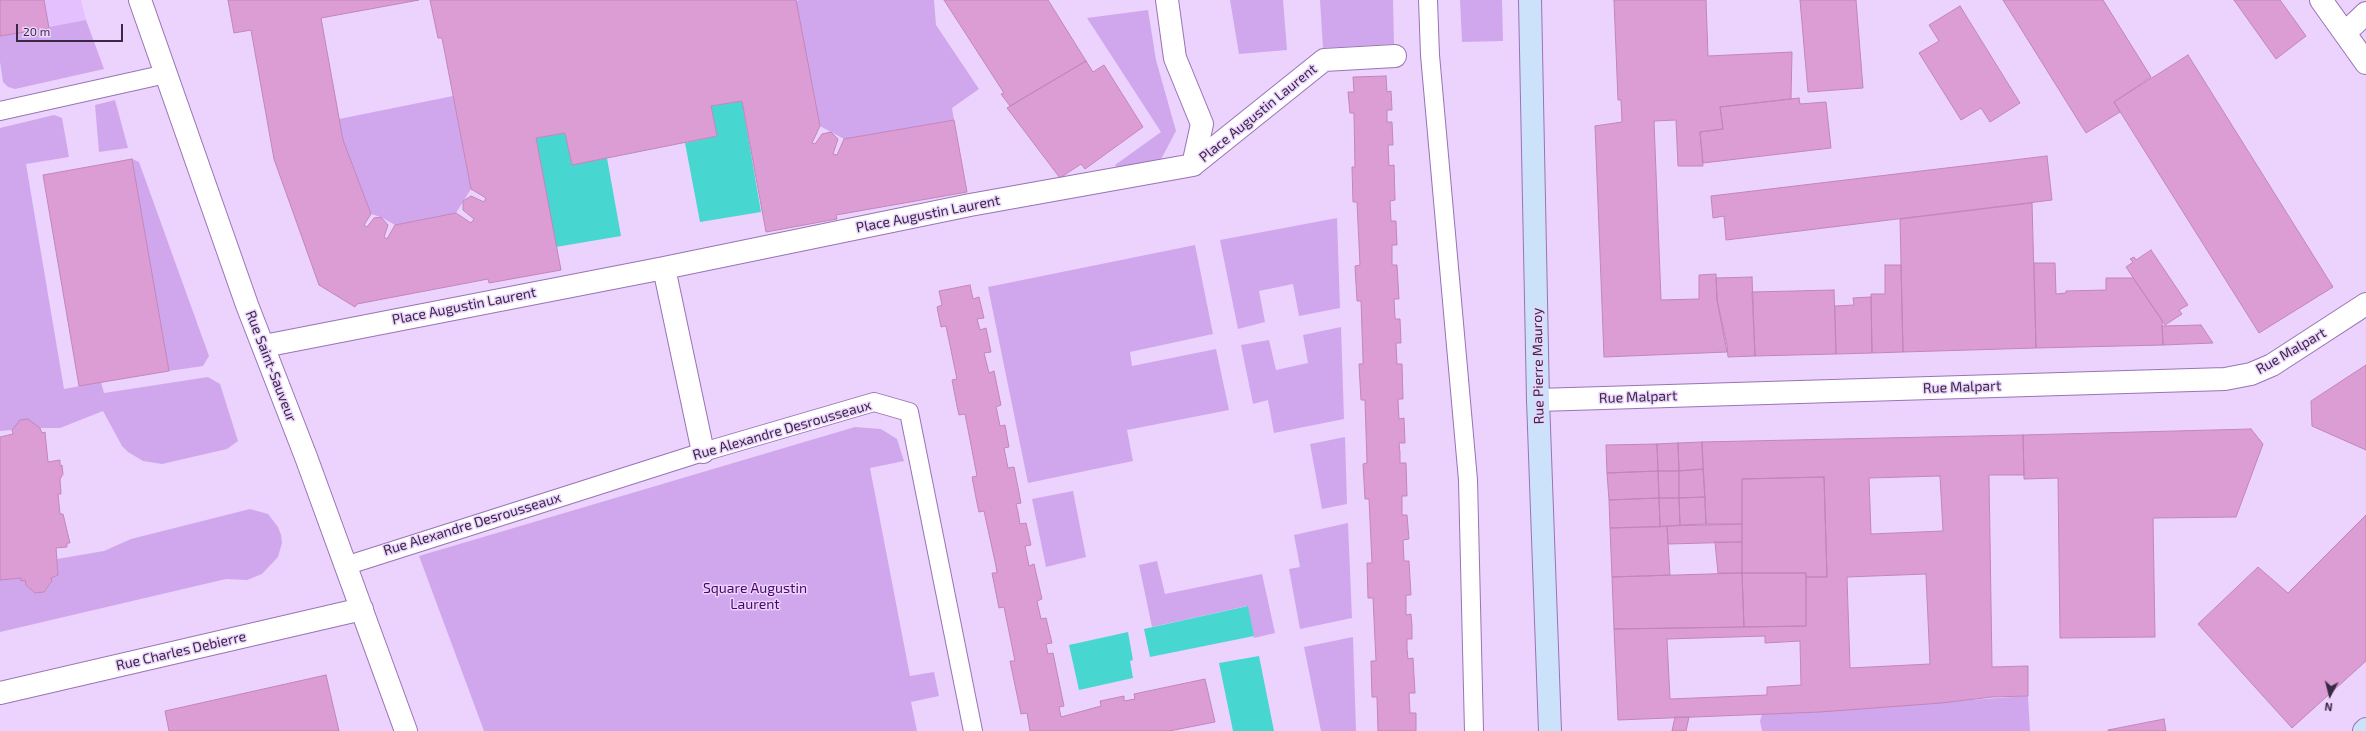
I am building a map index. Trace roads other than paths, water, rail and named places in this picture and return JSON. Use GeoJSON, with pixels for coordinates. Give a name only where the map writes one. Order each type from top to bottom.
{"type":"FeatureCollection","features":[{"type":"Feature","properties":{"kind":"street","name":"Rue Saint-Sauveur"},"geometry":{"type":"LineString","coordinates":[[140,0],[247,305],[264,346],[406,731]]}},
{"type":"Feature","properties":{"kind":"street","name":"Place Augustin Laurent"},"geometry":{"type":"LineString","coordinates":[[1167,0],[1176,58],[1202,124],[1193,165]]}},
{"type":"Feature","properties":{"kind":"street","name":"Rue Pierre Mauroy"},"geometry":{"type":"LineString","coordinates":[[1530,0],[1538,400],[1550,731]]}},
{"type":"Feature","properties":{"kind":"street"},"geometry":{"type":"LineString","coordinates":[[2321,0],[2366,63]]}},
{"type":"Feature","properties":{"kind":"street"},"geometry":{"type":"LineString","coordinates":[[2345,33],[2366,13]]}},
{"type":"Feature","properties":{"kind":"street","name":"Place Augustin Laurent"},"geometry":{"type":"LineString","coordinates":[[264,346],[664,268],[970,205],[1193,165],[1324,60],[1396,56]]}},
{"type":"Feature","properties":{"kind":"street"},"geometry":{"type":"LineString","coordinates":[[664,268],[702,452]]}},
{"type":"Feature","properties":{"kind":"street","name":"Rue Malpart"},"geometry":{"type":"LineString","coordinates":[[1538,400],[2225,379],[2251,374],[2272,365],[2366,304]]}},
{"type":"Feature","properties":{"kind":"street","name":"Rue Charles Debierre"},"geometry":{"type":"LineString","coordinates":[[0,693],[362,609]]}},
{"type":"Feature","properties":{"kind":"lane"},"geometry":{"type":"LineString","coordinates":[[1428,0],[1430,55],[1468,480],[1474,731]]}},
{"type":"Feature","properties":{"kind":"lane"},"geometry":{"type":"LineString","coordinates":[[0,111],[166,74]]}},
{"type":"Feature","properties":{"kind":"lane","name":"Rue Alexandre Desrousseaux"},"geometry":{"type":"LineString","coordinates":[[346,566],[702,452],[874,402],[909,412],[974,731]]}},
{"type":"Feature","properties":{"kind":"park label","name":"Square Augustin Laurent"},"geometry":{"type":"Point","coordinates":[755,596]}}]}
